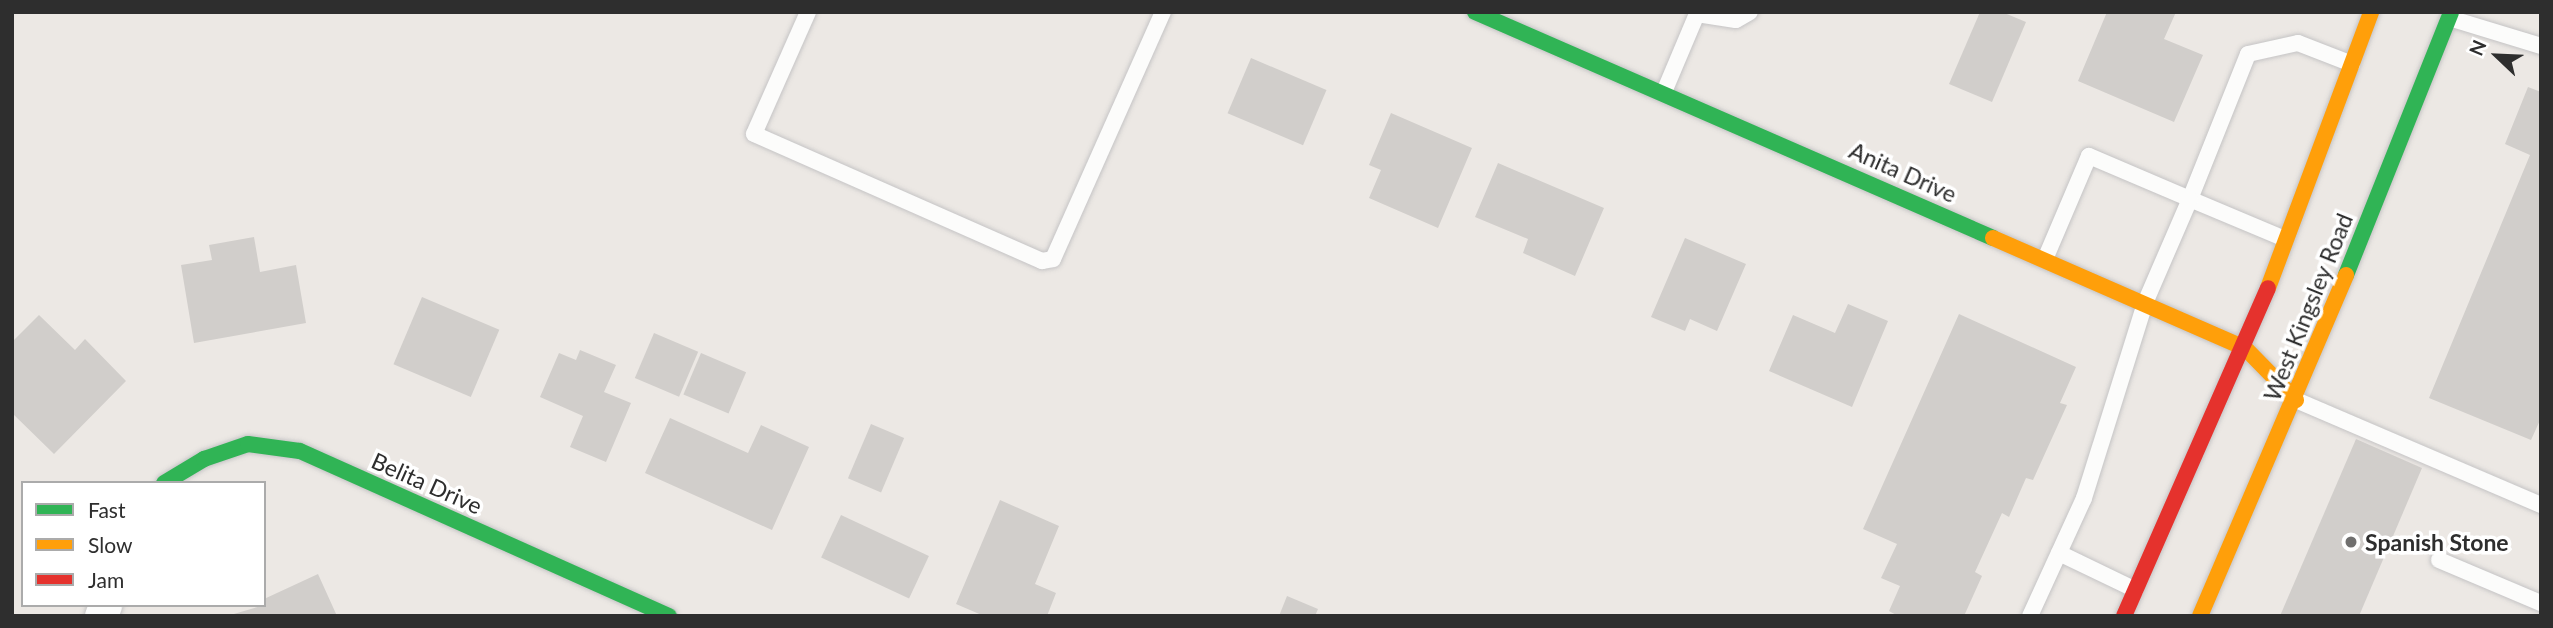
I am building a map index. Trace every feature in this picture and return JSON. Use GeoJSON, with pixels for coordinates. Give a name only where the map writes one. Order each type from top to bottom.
{"type":"FeatureCollection","features":[{"type":"Feature","properties":{"kind":"street","name":"Anita Drive"},"geometry":{"type":"LineString","coordinates":[[1475,12],[1664,92],[2245,348],[2296,400]]}},
{"type":"Feature","properties":{"kind":"street","name":"West Kingsley Road"},"geometry":{"type":"LineString","coordinates":[[2124,616],[2245,348],[2371,12]]}},
{"type":"Feature","properties":{"kind":"street","name":"West Kingsley Road"},"geometry":{"type":"LineString","coordinates":[[2200,616],[2296,400],[2450,15]]}},
{"type":"Feature","properties":{"kind":"street","name":"Belita Drive"},"geometry":{"type":"LineString","coordinates":[[167,481],[204,459],[248,444],[300,451],[669,616]]}},
{"type":"Feature","properties":{"kind":"lane"},"geometry":{"type":"LineString","coordinates":[[808,12],[754,134],[1042,261],[1053,259],[1163,12]]}},
{"type":"Feature","properties":{"kind":"lane"},"geometry":{"type":"LineString","coordinates":[[1664,92],[1695,13],[1737,20],[1750,12]]}},
{"type":"Feature","properties":{"kind":"lane"},"geometry":{"type":"LineString","coordinates":[[2450,15],[2541,46]]}},
{"type":"Feature","properties":{"kind":"lane"},"geometry":{"type":"LineString","coordinates":[[2030,616],[2084,498],[2146,303],[2248,54],[2298,43],[2352,64]]}},
{"type":"Feature","properties":{"kind":"lane"},"geometry":{"type":"LineString","coordinates":[[2045,259],[2089,156],[2286,239]]}},
{"type":"Feature","properties":{"kind":"lane"},"geometry":{"type":"LineString","coordinates":[[2296,400],[2541,505]]}},
{"type":"Feature","properties":{"kind":"lane"},"geometry":{"type":"LineString","coordinates":[[2059,553],[2136,590]]}},
{"type":"Feature","properties":{"kind":"lane"},"geometry":{"type":"LineString","coordinates":[[2439,560],[2541,603]]}},
{"type":"Feature","properties":{"kind":"building"},"geometry":{"type":"Polygon","coordinates":[[[1980,12],[2002,12],[2026,22],[1992,102],[1949,84],[1980,12]]]}},
{"type":"Feature","properties":{"kind":"building"},"geometry":{"type":"Polygon","coordinates":[[[2107,12],[2176,12],[2164,39],[2203,55],[2174,122],[2078,81],[2107,12]]]}},
{"type":"Feature","properties":{"kind":"building"},"geometry":{"type":"Polygon","coordinates":[[[1251,58],[1326,90],[1303,145],[1228,113],[1251,58]]]}},
{"type":"Feature","properties":{"kind":"building"},"geometry":{"type":"Polygon","coordinates":[[[2528,87],[2541,92],[2541,418],[2531,440],[2429,398],[2530,155],[2505,144],[2528,87]]]}},
{"type":"Feature","properties":{"kind":"building"},"geometry":{"type":"Polygon","coordinates":[[[1391,113],[1472,148],[1438,228],[1369,198],[1381,170],[1369,165],[1391,113]]]}},
{"type":"Feature","properties":{"kind":"building"},"geometry":{"type":"Polygon","coordinates":[[[1498,163],[1604,208],[1575,276],[1523,253],[1528,239],[1475,217],[1498,163]]]}},
{"type":"Feature","properties":{"kind":"building"},"geometry":{"type":"Polygon","coordinates":[[[254,237],[260,272],[296,265],[306,323],[194,343],[181,265],[212,260],[209,245],[254,237]]]}},
{"type":"Feature","properties":{"kind":"building"},"geometry":{"type":"Polygon","coordinates":[[[1685,238],[1746,264],[1717,331],[1690,319],[1685,331],[1651,317],[1685,238]]]}},
{"type":"Feature","properties":{"kind":"building"},"geometry":{"type":"Polygon","coordinates":[[[422,297],[499,330],[471,397],[393,364],[422,297]]]}},
{"type":"Feature","properties":{"kind":"building"},"geometry":{"type":"Polygon","coordinates":[[[1848,304],[1888,321],[1852,407],[1769,371],[1793,315],[1835,333],[1848,304]]]}},
{"type":"Feature","properties":{"kind":"building"},"geometry":{"type":"Polygon","coordinates":[[[1959,314],[2076,367],[2060,403],[2067,405],[2033,480],[2026,478],[2009,517],[2002,513],[1975,572],[1982,576],[1964,616],[1898,616],[1889,611],[1900,586],[1881,578],[1897,544],[1863,529],[1959,314]]]}},
{"type":"Feature","properties":{"kind":"building"},"geometry":{"type":"Polygon","coordinates":[[[39,315],[75,350],[85,339],[126,381],[54,454],[12,413],[12,342],[39,315]]]}},
{"type":"Feature","properties":{"kind":"building"},"geometry":{"type":"Polygon","coordinates":[[[654,333],[698,352],[679,397],[635,378],[654,333]]]}},
{"type":"Feature","properties":{"kind":"building"},"geometry":{"type":"Polygon","coordinates":[[[580,350],[616,365],[604,392],[631,403],[606,462],[570,447],[583,416],[540,397],[559,353],[576,360],[580,350]]]}},
{"type":"Feature","properties":{"kind":"building"},"geometry":{"type":"Polygon","coordinates":[[[701,353],[746,372],[729,414],[683,394],[701,353]]]}},
{"type":"Feature","properties":{"kind":"building"},"geometry":{"type":"Polygon","coordinates":[[[670,418],[748,453],[761,425],[809,447],[772,530],[645,473],[670,418]]]}},
{"type":"Feature","properties":{"kind":"building"},"geometry":{"type":"Polygon","coordinates":[[[871,424],[904,438],[881,492],[848,478],[871,424]]]}},
{"type":"Feature","properties":{"kind":"building","name":"Spanish Stone"},"geometry":{"type":"Polygon","coordinates":[[[2356,439],[2422,468],[2359,616],[2280,616],[2356,439]]]}},
{"type":"Feature","properties":{"kind":"building"},"geometry":{"type":"Polygon","coordinates":[[[1000,500],[1059,526],[1035,584],[1056,593],[1047,616],[984,616],[956,604],[1000,500]]]}},
{"type":"Feature","properties":{"kind":"building"},"geometry":{"type":"Polygon","coordinates":[[[841,515],[929,556],[909,599],[821,558],[841,515]]]}},
{"type":"Feature","properties":{"kind":"building"},"geometry":{"type":"Polygon","coordinates":[[[318,574],[337,616],[227,616],[266,607],[266,598],[318,574]]]}},
{"type":"Feature","properties":{"kind":"building"},"geometry":{"type":"Polygon","coordinates":[[[1287,596],[1318,609],[1315,616],[1279,616],[1287,596]]]}},
{"type":"Feature","properties":{"kind":"traffic: fast"},"geometry":{"type":"LineString","coordinates":[[1475,12],[1993,238]]}},
{"type":"Feature","properties":{"kind":"traffic: fast"},"geometry":{"type":"LineString","coordinates":[[2346,275],[2451,12]]}},
{"type":"Feature","properties":{"kind":"traffic: fast"},"geometry":{"type":"LineString","coordinates":[[167,481],[204,459],[248,444],[300,451],[669,616]]}},
{"type":"Feature","properties":{"kind":"traffic: slow"},"geometry":{"type":"LineString","coordinates":[[2268,288],[2371,12]]}},
{"type":"Feature","properties":{"kind":"traffic: slow"},"geometry":{"type":"LineString","coordinates":[[1993,238],[2245,348],[2296,400]]}},
{"type":"Feature","properties":{"kind":"traffic: slow"},"geometry":{"type":"LineString","coordinates":[[2200,616],[2346,275]]}},
{"type":"Feature","properties":{"kind":"traffic: jam"},"geometry":{"type":"LineString","coordinates":[[2124,616],[2268,288]]}},
{"type":"Feature","properties":{"kind":"place","name":"Spanish Stone"},"geometry":{"type":"Point","coordinates":[2351,542]}}]}
